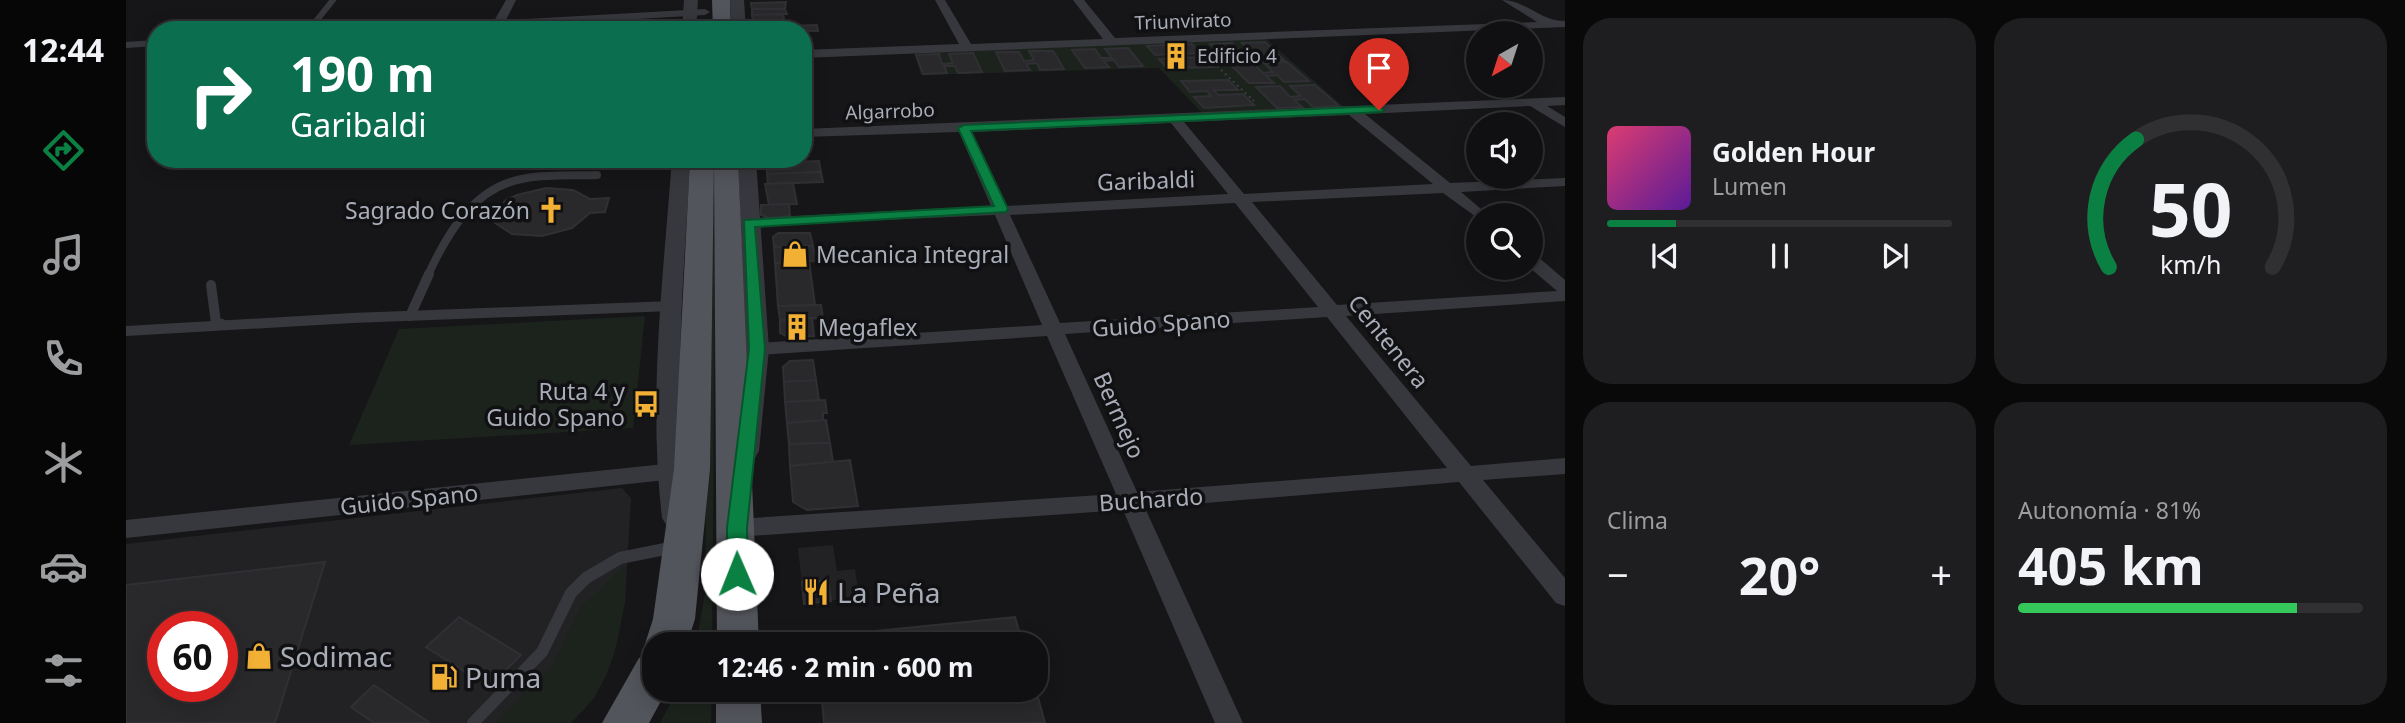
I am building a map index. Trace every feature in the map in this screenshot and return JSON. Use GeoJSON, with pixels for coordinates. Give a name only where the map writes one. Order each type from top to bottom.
{"type":"FeatureCollection","features":[{"type":"Feature","properties":{"kind":"main road"},"geometry":{"type":"LineString","coordinates":[[670,632],[674,619],[682,546],[680,471],[701,168]]}},
{"type":"Feature","properties":{"kind":"main road"},"geometry":{"type":"LineString","coordinates":[[728,168],[738,224],[738,632]]}},
{"type":"Feature","properties":{"kind":"main road"},"geometry":{"type":"LineString","coordinates":[[625,723],[642,693]]}},
{"type":"Feature","properties":{"kind":"main road"},"geometry":{"type":"LineString","coordinates":[[738,702],[739,723]]}},
{"type":"Feature","properties":{"kind":"street"},"geometry":{"type":"LineString","coordinates":[[500,21],[511,0]]}},
{"type":"Feature","properties":{"kind":"street"},"geometry":{"type":"LineString","coordinates":[[940,0],[965,46]]}},
{"type":"Feature","properties":{"kind":"street"},"geometry":{"type":"LineString","coordinates":[[1078,0],[1111,41]]}},
{"type":"Feature","properties":{"kind":"street"},"geometry":{"type":"LineString","coordinates":[[1507,0],[1550,24]]}},
{"type":"Feature","properties":{"kind":"street"},"geometry":{"type":"LineString","coordinates":[[697,21],[709,7]]}},
{"type":"Feature","properties":{"kind":"street"},"geometry":{"type":"LineString","coordinates":[[535,21],[709,7],[727,21]]}},
{"type":"Feature","properties":{"kind":"street","name":"Triunvirato"},"geometry":{"type":"LineString","coordinates":[[812,54],[1565,23]]}},
{"type":"Feature","properties":{"kind":"street"},"geometry":{"type":"LineString","coordinates":[[126,45],[147,44]]}},
{"type":"Feature","properties":{"kind":"street","name":"Algarrobo"},"geometry":{"type":"LineString","coordinates":[[812,133],[1565,101]]}},
{"type":"Feature","properties":{"kind":"street"},"geometry":{"type":"LineString","coordinates":[[1532,102],[1565,123]]}},
{"type":"Feature","properties":{"kind":"street"},"geometry":{"type":"LineString","coordinates":[[1353,111],[1466,203]]}},
{"type":"Feature","properties":{"kind":"street","name":"Centenera"},"geometry":{"type":"LineString","coordinates":[[1174,118],[1565,596]]}},
{"type":"Feature","properties":{"kind":"street","name":"Bermejo"},"geometry":{"type":"LineString","coordinates":[[964,128],[1229,723]]}},
{"type":"Feature","properties":{"kind":"street"},"geometry":{"type":"LineString","coordinates":[[680,471],[667,402],[681,168]]}},
{"type":"Feature","properties":{"kind":"street"},"geometry":{"type":"LineString","coordinates":[[737,528],[757,349],[738,224],[746,168]]}},
{"type":"Feature","properties":{"kind":"street","name":"Garibaldi"},"geometry":{"type":"LineString","coordinates":[[738,224],[1565,182]]}},
{"type":"Feature","properties":{"kind":"street"},"geometry":{"type":"LineString","coordinates":[[1543,270],[1565,289]]}},
{"type":"Feature","properties":{"kind":"street","name":"Guido Spano"},"geometry":{"type":"LineString","coordinates":[[757,349],[1565,296]]}},
{"type":"Feature","properties":{"kind":"street","name":"Buchardo"},"geometry":{"type":"LineString","coordinates":[[737,528],[1130,501],[1565,466]]}},
{"type":"Feature","properties":{"kind":"street","name":"Guido Spano"},"geometry":{"type":"LineString","coordinates":[[126,529],[680,471]]}},
{"type":"Feature","properties":{"kind":"lane"},"geometry":{"type":"LineString","coordinates":[[316,21],[333,0]]}},
{"type":"Feature","properties":{"kind":"lane"},"geometry":{"type":"LineString","coordinates":[[410,316],[442,246],[470,206],[479,198],[515,180],[597,175]]}},
{"type":"Feature","properties":{"kind":"lane"},"geometry":{"type":"LineString","coordinates":[[211,285],[216,323],[222,325]]}},
{"type":"Feature","properties":{"kind":"lane"},"geometry":{"type":"LineString","coordinates":[[126,331],[673,306]]}},
{"type":"Feature","properties":{"kind":"lane"},"geometry":{"type":"LineString","coordinates":[[474,723],[542,652],[571,593],[586,578],[620,558],[682,546]]}},
{"type":"Feature","properties":{"kind":"path"},"geometry":{"type":"LineString","coordinates":[[1188,38],[1268,115]]}},
{"type":"Feature","properties":{"kind":"shaded area"},"geometry":{"type":"Polygon","coordinates":[[[1265,38],[1344,107],[1204,115],[1159,68],[921,75],[914,52],[1265,38]]]}},
{"type":"Feature","properties":{"kind":"shaded area"},"geometry":{"type":"Polygon","coordinates":[[[710,168],[716,168],[712,632],[698,632],[705,593],[710,168]]]}},
{"type":"Feature","properties":{"kind":"shaded area"},"geometry":{"type":"Polygon","coordinates":[[[645,316],[633,428],[349,445],[399,329],[645,316]]]}},
{"type":"Feature","properties":{"kind":"shaded area"},"geometry":{"type":"Polygon","coordinates":[[[622,488],[631,498],[625,602],[614,653],[595,697],[571,723],[126,723],[126,544],[622,488]]]}},
{"type":"Feature","properties":{"kind":"shaded area"},"geometry":{"type":"Polygon","coordinates":[[[833,545],[837,571],[855,569],[859,597],[804,604],[798,548],[833,545]]]}},
{"type":"Feature","properties":{"kind":"shaded area"},"geometry":{"type":"Polygon","coordinates":[[[626,564],[622,616],[615,652],[602,684],[588,705],[571,723],[495,723],[553,664],[580,608],[626,564]]]}},
{"type":"Feature","properties":{"kind":"shaded area"},"geometry":{"type":"Polygon","coordinates":[[[671,702],[712,702],[711,723],[660,723],[671,702]]]}},
{"type":"Feature","properties":{"kind":"building"},"geometry":{"type":"Polygon","coordinates":[[[786,2],[785,9],[752,9],[751,3],[786,2]]]}},
{"type":"Feature","properties":{"kind":"building"},"geometry":{"type":"Polygon","coordinates":[[[752,9],[785,9],[787,14],[752,15],[752,9]]]}},
{"type":"Feature","properties":{"kind":"building"},"geometry":{"type":"Polygon","coordinates":[[[783,14],[784,21],[753,21],[752,15],[783,14]]]}},
{"type":"Feature","properties":{"kind":"building"},"geometry":{"type":"Polygon","coordinates":[[[812,25],[817,25],[818,31],[812,31],[812,25]]]}},
{"type":"Feature","properties":{"kind":"building"},"geometry":{"type":"Polygon","coordinates":[[[1265,42],[1284,60],[1261,61],[1254,54],[1244,55],[1251,61],[1227,62],[1210,44],[1232,43],[1241,52],[1251,52],[1242,43],[1265,42]]]}},
{"type":"Feature","properties":{"kind":"building","name":"Edificio 4"},"geometry":{"type":"Polygon","coordinates":[[[1192,44],[1200,53],[1178,54],[1182,58],[1205,57],[1214,67],[1167,68],[1159,59],[1175,58],[1171,54],[1155,55],[1147,46],[1192,44]]]}},
{"type":"Feature","properties":{"kind":"building"},"geometry":{"type":"Polygon","coordinates":[[[1128,48],[1143,66],[1119,67],[1114,60],[1104,61],[1109,67],[1085,68],[1072,50],[1095,49],[1101,58],[1112,58],[1105,49],[1128,48]]]}},
{"type":"Feature","properties":{"kind":"building"},"geometry":{"type":"Polygon","coordinates":[[[1029,51],[1053,51],[1064,69],[1040,70],[1037,63],[1026,64],[1030,70],[1005,71],[996,52],[1019,52],[1024,61],[1034,60],[1029,51]]]}},
{"type":"Feature","properties":{"kind":"building"},"geometry":{"type":"Polygon","coordinates":[[[973,53],[982,72],[958,73],[955,66],[944,66],[947,73],[923,74],[916,55],[939,54],[942,64],[953,63],[949,54],[973,53]]]}},
{"type":"Feature","properties":{"kind":"building"},"geometry":{"type":"Polygon","coordinates":[[[1287,62],[1309,81],[1284,82],[1277,75],[1266,76],[1274,83],[1249,83],[1230,64],[1253,63],[1263,73],[1273,72],[1264,63],[1287,62]]]}},
{"type":"Feature","properties":{"kind":"building"},"geometry":{"type":"Polygon","coordinates":[[[1228,80],[1238,90],[1214,90],[1218,95],[1243,94],[1254,105],[1204,108],[1194,97],[1211,96],[1207,91],[1190,92],[1181,81],[1228,80]]]}},
{"type":"Feature","properties":{"kind":"building"},"geometry":{"type":"Polygon","coordinates":[[[1315,85],[1339,106],[1313,107],[1305,99],[1294,100],[1302,107],[1277,108],[1256,87],[1280,86],[1290,97],[1301,96],[1290,86],[1315,85]]]}},
{"type":"Feature","properties":{"kind":"building"},"geometry":{"type":"Polygon","coordinates":[[[812,161],[819,161],[821,172],[767,174],[766,168],[812,168],[812,161]]]}},
{"type":"Feature","properties":{"kind":"building"},"geometry":{"type":"Polygon","coordinates":[[[821,172],[823,182],[768,184],[767,174],[821,172]]]}},
{"type":"Feature","properties":{"kind":"building"},"geometry":{"type":"Polygon","coordinates":[[[793,183],[797,204],[769,205],[765,184],[793,183]]]}},
{"type":"Feature","properties":{"kind":"building","name":"Sagrado Corazón"},"geometry":{"type":"Polygon","coordinates":[[[546,188],[573,190],[590,199],[609,198],[605,212],[590,213],[572,228],[542,236],[512,234],[495,223],[494,215],[506,200],[546,188]]]}},
{"type":"Feature","properties":{"kind":"building"},"geometry":{"type":"Polygon","coordinates":[[[789,204],[790,216],[769,218],[761,215],[761,205],[789,204]]]}},
{"type":"Feature","properties":{"kind":"building"},"geometry":{"type":"Polygon","coordinates":[[[778,233],[810,233],[813,246],[774,247],[773,237],[778,233]]]}},
{"type":"Feature","properties":{"kind":"building","name":"Mecanica Integral"},"geometry":{"type":"Polygon","coordinates":[[[813,246],[816,261],[775,263],[774,247],[813,246]]]}},
{"type":"Feature","properties":{"kind":"building"},"geometry":{"type":"Polygon","coordinates":[[[809,261],[815,305],[778,306],[775,263],[809,261]]]}},
{"type":"Feature","properties":{"kind":"building"},"geometry":{"type":"Polygon","coordinates":[[[821,305],[823,318],[780,320],[778,306],[821,305]]]}},
{"type":"Feature","properties":{"kind":"building","name":"Megaflex"},"geometry":{"type":"Polygon","coordinates":[[[812,318],[814,336],[788,337],[780,333],[780,320],[812,318]]]}},
{"type":"Feature","properties":{"kind":"building"},"geometry":{"type":"Polygon","coordinates":[[[813,360],[816,380],[784,382],[783,367],[790,361],[813,360]]]}},
{"type":"Feature","properties":{"kind":"building"},"geometry":{"type":"Polygon","coordinates":[[[816,380],[819,400],[785,402],[784,382],[816,380]]]}},
{"type":"Feature","properties":{"kind":"building"},"geometry":{"type":"Polygon","coordinates":[[[825,400],[827,413],[823,413],[823,420],[787,423],[785,402],[825,400]]]}},
{"type":"Feature","properties":{"kind":"building"},"geometry":{"type":"Polygon","coordinates":[[[826,420],[830,443],[789,444],[787,423],[826,420]]]}},
{"type":"Feature","properties":{"kind":"building"},"geometry":{"type":"Polygon","coordinates":[[[830,443],[833,462],[790,466],[789,444],[830,443]]]}},
{"type":"Feature","properties":{"kind":"building"},"geometry":{"type":"Polygon","coordinates":[[[850,460],[858,506],[807,510],[793,502],[790,466],[850,460]]]}},
{"type":"Feature","properties":{"kind":"building","name":"Sodimac"},"geometry":{"type":"Polygon","coordinates":[[[325,562],[275,723],[126,723],[126,585],[325,562]]]}},
{"type":"Feature","properties":{"kind":"building","name":"La Peña"},"geometry":{"type":"Polygon","coordinates":[[[828,580],[831,601],[804,604],[802,582],[828,580]]]}},
{"type":"Feature","properties":{"kind":"building"},"geometry":{"type":"Polygon","coordinates":[[[459,617],[521,655],[489,687],[426,647],[459,617]]]}},
{"type":"Feature","properties":{"kind":"building"},"geometry":{"type":"Polygon","coordinates":[[[1015,617],[1019,632],[866,632],[1015,617]]]}},
{"type":"Feature","properties":{"kind":"building"},"geometry":{"type":"Polygon","coordinates":[[[374,685],[430,723],[374,723],[351,707],[374,685]]]}},
{"type":"Feature","properties":{"kind":"building"},"geometry":{"type":"Polygon","coordinates":[[[822,702],[1039,702],[1045,723],[824,723],[822,702]]]}},
{"type":"Feature","properties":{"kind":"place","name":"Edificio 4"},"geometry":{"type":"Point","coordinates":[1176,56]}},
{"type":"Feature","properties":{"kind":"place","name":"Sagrado Corazón"},"geometry":{"type":"Point","coordinates":[551,210]}},
{"type":"Feature","properties":{"kind":"place","name":"Mecanica Integral"},"geometry":{"type":"Point","coordinates":[795,254]}},
{"type":"Feature","properties":{"kind":"place","name":"Megaflex"},"geometry":{"type":"Point","coordinates":[797,327]}},
{"type":"Feature","properties":{"kind":"place","name":"Ruta 4 y Guido Spano"},"geometry":{"type":"Point","coordinates":[646,404]}},
{"type":"Feature","properties":{"kind":"place","name":"La Peña"},"geometry":{"type":"Point","coordinates":[816,592]}},
{"type":"Feature","properties":{"kind":"place","name":"Sodimac"},"geometry":{"type":"Point","coordinates":[259,656]}},
{"type":"Feature","properties":{"kind":"place","name":"Puma"},"geometry":{"type":"Point","coordinates":[444,677]}},
{"type":"Feature","properties":{"kind":"route"},"geometry":{"type":"LineString","coordinates":[[737,574],[737,528],[757,349],[749,223],[1002,209],[964,128],[1379,110]]}}]}
